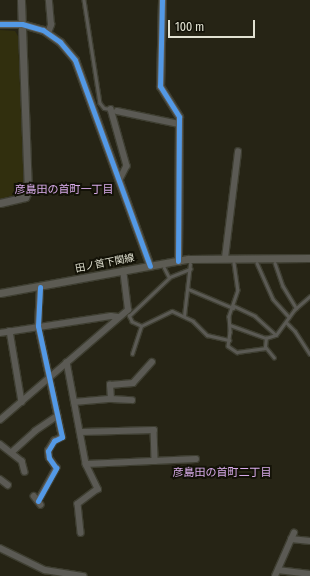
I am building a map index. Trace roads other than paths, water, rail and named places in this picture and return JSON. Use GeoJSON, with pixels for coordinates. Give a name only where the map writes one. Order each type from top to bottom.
{"type":"FeatureCollection","features":[{"type":"Feature","properties":{"kind":"main road","name":"田ノ首下関線"},"geometry":{"type":"LineString","coordinates":[[0,293],[178,261],[225,258],[310,258]]}},
{"type":"Feature","properties":{"kind":"street"},"geometry":{"type":"LineString","coordinates":[[0,203],[26,197],[28,192],[21,0]]}},
{"type":"Feature","properties":{"kind":"street"},"geometry":{"type":"LineString","coordinates":[[48,33],[51,25],[50,0]]}},
{"type":"Feature","properties":{"kind":"street"},"geometry":{"type":"LineString","coordinates":[[162,0],[160,86],[179,117],[178,261]]}},
{"type":"Feature","properties":{"kind":"street"},"geometry":{"type":"LineString","coordinates":[[0,24],[22,24],[48,33],[60,42],[75,60],[120,180],[150,266]]}},
{"type":"Feature","properties":{"kind":"street"},"geometry":{"type":"LineString","coordinates":[[120,180],[127,166],[114,110],[179,124]]}},
{"type":"Feature","properties":{"kind":"street"},"geometry":{"type":"LineString","coordinates":[[225,258],[238,152]]}},
{"type":"Feature","properties":{"kind":"street"},"geometry":{"type":"LineString","coordinates":[[0,420],[22,402],[48,377],[128,310],[124,271]]}},
{"type":"Feature","properties":{"kind":"street"},"geometry":{"type":"LineString","coordinates":[[34,496],[40,503],[56,468],[48,454],[54,441],[62,437],[38,326],[40,287]]}},
{"type":"Feature","properties":{"kind":"street"},"geometry":{"type":"LineString","coordinates":[[0,333],[111,316],[118,318]]}},
{"type":"Feature","properties":{"kind":"street"},"geometry":{"type":"LineString","coordinates":[[10,331],[22,402]]}},
{"type":"Feature","properties":{"kind":"street"},"geometry":{"type":"LineString","coordinates":[[67,362],[86,464],[98,489],[78,504],[81,533]]}},
{"type":"Feature","properties":{"kind":"street"},"geometry":{"type":"LineString","coordinates":[[111,399],[110,385],[133,383],[152,362]]}},
{"type":"Feature","properties":{"kind":"street"},"geometry":{"type":"LineString","coordinates":[[74,402],[111,399],[132,400]]}},
{"type":"Feature","properties":{"kind":"street"},"geometry":{"type":"LineString","coordinates":[[12,452],[35,431],[57,416]]}},
{"type":"Feature","properties":{"kind":"street"},"geometry":{"type":"LineString","coordinates":[[80,432],[154,430],[155,461]]}},
{"type":"Feature","properties":{"kind":"street"},"geometry":{"type":"LineString","coordinates":[[0,444],[22,460],[24,472]]}},
{"type":"Feature","properties":{"kind":"street"},"geometry":{"type":"LineString","coordinates":[[86,464],[196,459]]}},
{"type":"Feature","properties":{"kind":"street"},"geometry":{"type":"LineString","coordinates":[[0,479],[8,485]]}},
{"type":"Feature","properties":{"kind":"street"},"geometry":{"type":"LineString","coordinates":[[275,576],[293,536],[310,541]]}},
{"type":"Feature","properties":{"kind":"street"},"geometry":{"type":"LineString","coordinates":[[0,548],[45,570],[84,576]]}},
{"type":"Feature","properties":{"kind":"street"},"geometry":{"type":"LineString","coordinates":[[278,570],[309,575]]}},
{"type":"Feature","properties":{"kind":"lane"},"geometry":{"type":"LineString","coordinates":[[84,0],[100,103],[104,108],[114,110]]}},
{"type":"Feature","properties":{"kind":"lane"},"geometry":{"type":"LineString","coordinates":[[234,263],[238,290],[229,316],[230,325],[228,346],[234,351],[266,348]]}},
{"type":"Feature","properties":{"kind":"lane"},"geometry":{"type":"LineString","coordinates":[[257,263],[273,299],[289,316]]}},
{"type":"Feature","properties":{"kind":"lane"},"geometry":{"type":"LineString","coordinates":[[275,263],[283,286],[296,308]]}},
{"type":"Feature","properties":{"kind":"lane"},"geometry":{"type":"LineString","coordinates":[[184,316],[190,264]]}},
{"type":"Feature","properties":{"kind":"lane"},"geometry":{"type":"LineString","coordinates":[[164,268],[169,278]]}},
{"type":"Feature","properties":{"kind":"lane"},"geometry":{"type":"LineString","coordinates":[[141,326],[132,322],[129,316],[169,278],[190,269]]}},
{"type":"Feature","properties":{"kind":"lane"},"geometry":{"type":"LineString","coordinates":[[188,290],[255,316],[276,335]]}},
{"type":"Feature","properties":{"kind":"lane"},"geometry":{"type":"LineString","coordinates":[[230,325],[266,338],[276,335],[289,316],[310,296]]}},
{"type":"Feature","properties":{"kind":"lane"},"geometry":{"type":"LineString","coordinates":[[132,354],[141,326],[169,312],[184,316],[207,335],[229,340]]}},
{"type":"Feature","properties":{"kind":"lane"},"geometry":{"type":"LineString","coordinates":[[286,322],[310,354]]}},
{"type":"Feature","properties":{"kind":"lane"},"geometry":{"type":"LineString","coordinates":[[266,338],[266,348],[274,358]]}},
{"type":"Feature","properties":{"kind":"lane"},"geometry":{"type":"LineString","coordinates":[[306,348],[310,345]]}},
{"type":"Feature","properties":{"kind":"district","name":"彦島田の首町一丁目"},"geometry":{"type":"Point","coordinates":[64,190]}},
{"type":"Feature","properties":{"kind":"district","name":"彦島田の首町二丁目"},"geometry":{"type":"Point","coordinates":[222,473]}}]}
